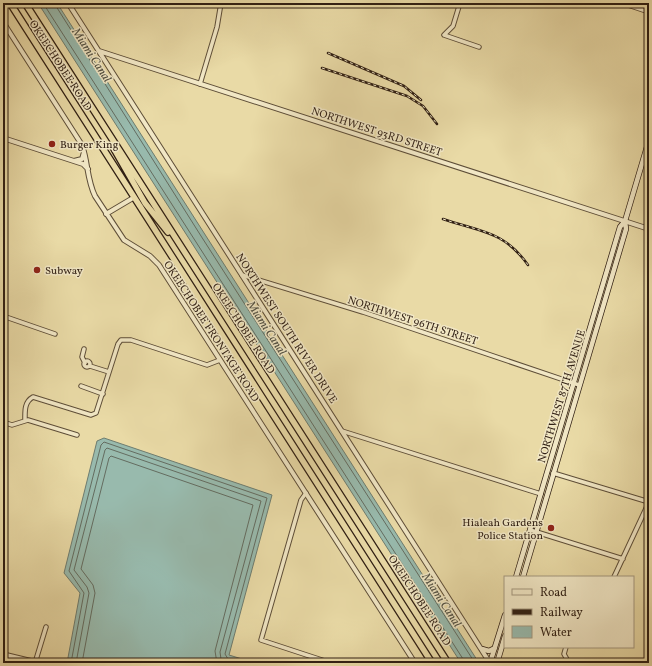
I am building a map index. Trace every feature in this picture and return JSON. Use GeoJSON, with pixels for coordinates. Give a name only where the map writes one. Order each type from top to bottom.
{"type":"FeatureCollection","features":[{"type":"Feature","properties":{"kind":"highway","name":"OKEECHOBEE ROAD"},"geometry":{"type":"LineString","coordinates":[[10,3],[133,198],[432,663]]}},
{"type":"Feature","properties":{"kind":"highway","name":"OKEECHOBEE ROAD"},"geometry":{"type":"LineString","coordinates":[[25,3],[448,663]]}},
{"type":"Feature","properties":{"kind":"highway"},"geometry":{"type":"LineString","coordinates":[[96,115],[133,183],[190,261]]}},
{"type":"Feature","properties":{"kind":"highway"},"geometry":{"type":"LineString","coordinates":[[133,183],[135,190],[133,198],[142,199],[146,202]]}},
{"type":"Feature","properties":{"kind":"main road","name":"NORTHWEST 87TH AVENUE"},"geometry":{"type":"LineString","coordinates":[[516,576],[620,227],[625,221],[649,140]]}},
{"type":"Feature","properties":{"kind":"main road","name":"NORTHWEST 87TH AVENUE"},"geometry":{"type":"LineString","coordinates":[[523,576],[626,229],[625,221]]}},
{"type":"Feature","properties":{"kind":"main road"},"geometry":{"type":"LineString","coordinates":[[490,663],[504,618]]}},
{"type":"Feature","properties":{"kind":"main road"},"geometry":{"type":"LineString","coordinates":[[497,663],[504,639]]}},
{"type":"Feature","properties":{"kind":"main road"},"geometry":{"type":"LineString","coordinates":[[482,649],[489,651],[495,648]]}},
{"type":"Feature","properties":{"kind":"street","name":"NORTHWEST SOUTH RIVER DRIVE"},"geometry":{"type":"LineString","coordinates":[[68,3],[490,663]]}},
{"type":"Feature","properties":{"kind":"street"},"geometry":{"type":"LineString","coordinates":[[200,84],[217,27],[222,3]]}},
{"type":"Feature","properties":{"kind":"street"},"geometry":{"type":"LineString","coordinates":[[460,3],[453,26],[444,35],[479,47]]}},
{"type":"Feature","properties":{"kind":"street"},"geometry":{"type":"LineString","coordinates":[[622,3],[649,12]]}},
{"type":"Feature","properties":{"kind":"street","name":"OKEECHOBEE FRONTAGE ROAD"},"geometry":{"type":"LineString","coordinates":[[3,22],[48,91],[84,151],[91,188],[106,214],[124,240],[150,256],[159,265],[415,663]]}},
{"type":"Feature","properties":{"kind":"street","name":"NORTHWEST 93RD STREET"},"geometry":{"type":"LineString","coordinates":[[99,51],[649,229]]}},
{"type":"Feature","properties":{"kind":"street"},"geometry":{"type":"LineString","coordinates":[[3,138],[82,164],[88,170]]}},
{"type":"Feature","properties":{"kind":"street"},"geometry":{"type":"LineString","coordinates":[[74,161],[82,159],[84,151]]}},
{"type":"Feature","properties":{"kind":"street"},"geometry":{"type":"LineString","coordinates":[[106,214],[133,198]]}},
{"type":"Feature","properties":{"kind":"street","name":"NORTHWEST 96TH STREET"},"geometry":{"type":"LineString","coordinates":[[241,275],[367,313],[579,385]]}},
{"type":"Feature","properties":{"kind":"street"},"geometry":{"type":"LineString","coordinates":[[3,316],[55,334]]}},
{"type":"Feature","properties":{"kind":"street"},"geometry":{"type":"LineString","coordinates":[[25,420],[26,405],[33,397],[94,415],[98,410],[118,344],[121,340],[131,340],[206,364],[212,364],[220,360]]}},
{"type":"Feature","properties":{"kind":"street"},"geometry":{"type":"LineString","coordinates":[[84,349],[84,361],[86,367],[90,366],[109,372]]}},
{"type":"Feature","properties":{"kind":"street"},"geometry":{"type":"LineString","coordinates":[[81,386],[103,394]]}},
{"type":"Feature","properties":{"kind":"street"},"geometry":{"type":"LineString","coordinates":[[3,422],[12,424],[25,420],[77,435]]}},
{"type":"Feature","properties":{"kind":"street"},"geometry":{"type":"LineString","coordinates":[[342,431],[541,494]]}},
{"type":"Feature","properties":{"kind":"street"},"geometry":{"type":"LineString","coordinates":[[553,473],[648,502],[614,576]]}},
{"type":"Feature","properties":{"kind":"street"},"geometry":{"type":"LineString","coordinates":[[306,494],[301,500],[261,640],[331,663]]}},
{"type":"Feature","properties":{"kind":"street"},"geometry":{"type":"LineString","coordinates":[[530,530],[623,559]]}},
{"type":"Feature","properties":{"kind":"street"},"geometry":{"type":"LineString","coordinates":[[5,663],[7,655],[35,662],[46,627]]}},
{"type":"Feature","properties":{"kind":"street"},"geometry":{"type":"LineString","coordinates":[[566,648],[564,654],[569,663]]}},
{"type":"Feature","properties":{"kind":"water"},"geometry":{"type":"Polygon","coordinates":[[[38,3],[57,3],[479,663],[461,663],[38,3]]]}},
{"type":"Feature","properties":{"kind":"water"},"geometry":{"type":"Polygon","coordinates":[[[104,438],[272,495],[229,655],[255,663],[67,663],[80,593],[64,573],[97,441],[104,438]]]}},
{"type":"Feature","properties":{"kind":"railway"},"geometry":{"type":"LineString","coordinates":[[328,53],[404,86],[421,100]]}},
{"type":"Feature","properties":{"kind":"railway"},"geometry":{"type":"LineString","coordinates":[[322,68],[407,96],[423,106],[437,124]]}},
{"type":"Feature","properties":{"kind":"railway"},"geometry":{"type":"LineString","coordinates":[[443,219],[480,230],[501,239],[510,245],[528,265]]}},
{"type":"Feature","properties":{"kind":"place","name":"Burger King"},"geometry":{"type":"Point","coordinates":[52,144]}},
{"type":"Feature","properties":{"kind":"place","name":"Subway"},"geometry":{"type":"Point","coordinates":[37,270]}},
{"type":"Feature","properties":{"kind":"place","name":"Hialeah Gardens Police Station"},"geometry":{"type":"Point","coordinates":[551,528]}},
{"type":"Feature","properties":{"kind":"water label","name":"Miami Canal"},"geometry":{"type":"Point","coordinates":[92,55]}},
{"type":"Feature","properties":{"kind":"water label","name":"Miami Canal"},"geometry":{"type":"Point","coordinates":[267,328]}},
{"type":"Feature","properties":{"kind":"water label","name":"Miami Canal"},"geometry":{"type":"Point","coordinates":[442,600]}}]}
